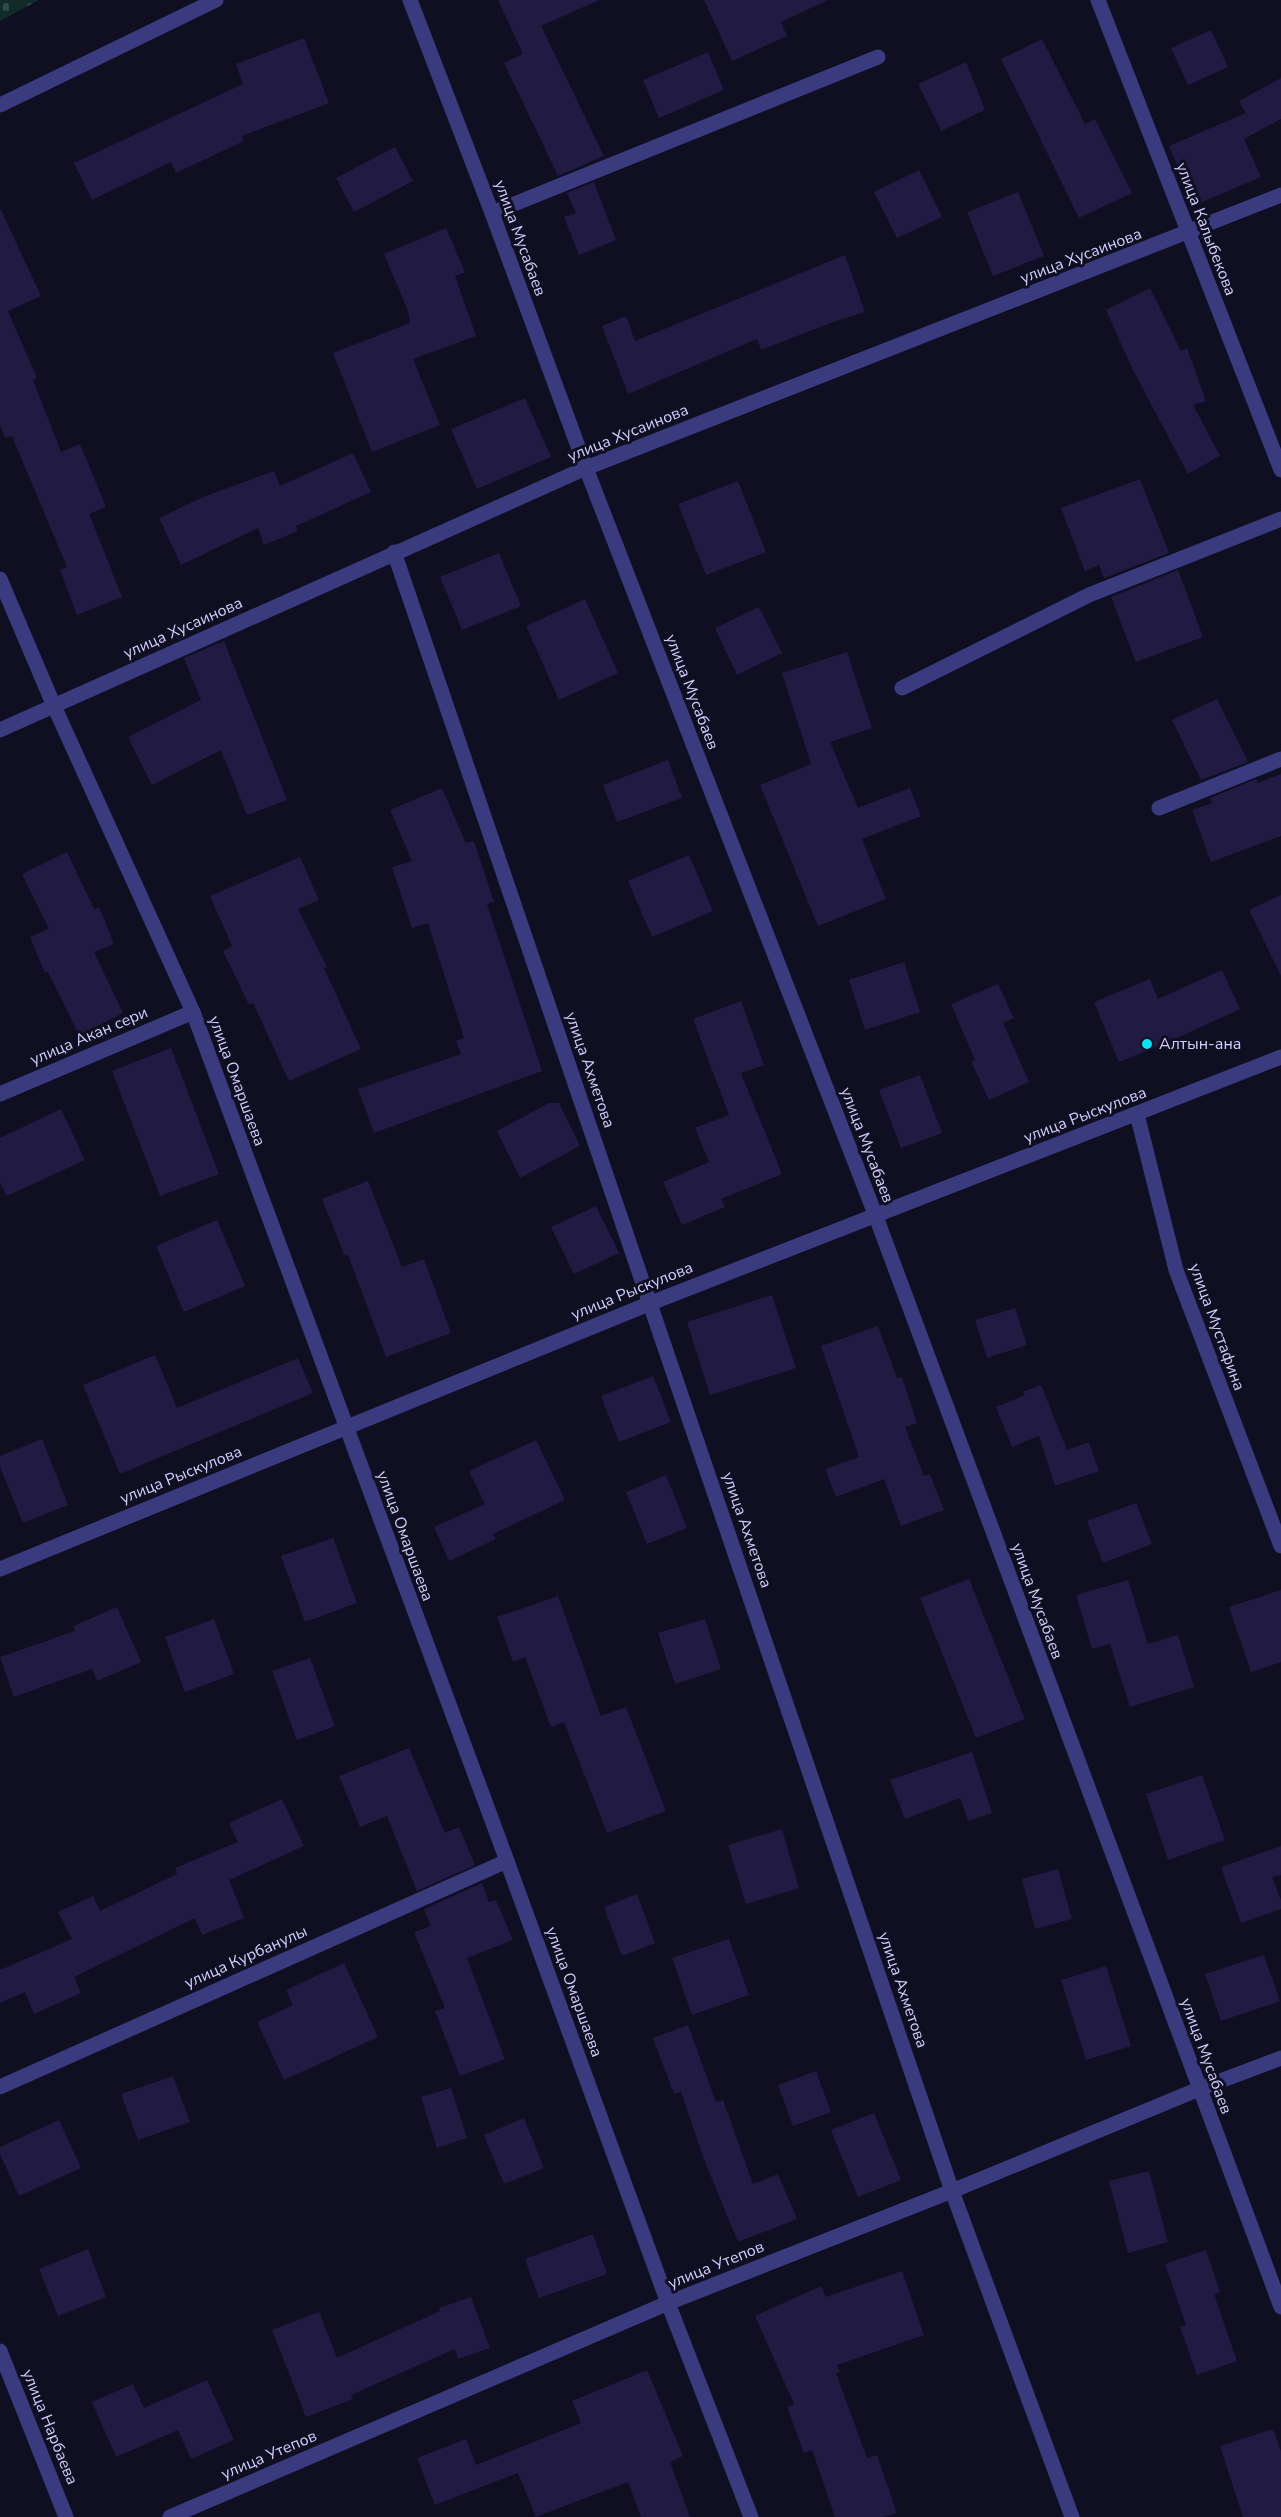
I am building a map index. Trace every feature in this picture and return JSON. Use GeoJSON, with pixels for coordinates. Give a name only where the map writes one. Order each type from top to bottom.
{"type":"FeatureCollection","features":[{"type":"Feature","properties":{"kind":"street"},"geometry":{"type":"LineString","coordinates":[[0,105],[216,0]]}},
{"type":"Feature","properties":{"kind":"street","name":"улица Мусабаев"},"geometry":{"type":"LineString","coordinates":[[410,0],[586,468],[875,1214],[1281,2307]]}},
{"type":"Feature","properties":{"kind":"street","name":"улица Калыбекова"},"geometry":{"type":"LineString","coordinates":[[1098,0],[1281,470]]}},
{"type":"Feature","properties":{"kind":"street"},"geometry":{"type":"LineString","coordinates":[[492,213],[878,57]]}},
{"type":"Feature","properties":{"kind":"street","name":"улица Хусаинова"},"geometry":{"type":"LineString","coordinates":[[0,730],[586,468],[1281,195]]}},
{"type":"Feature","properties":{"kind":"street"},"geometry":{"type":"LineString","coordinates":[[902,688],[1089,595],[1281,519]]}},
{"type":"Feature","properties":{"kind":"street","name":"улица Ахметова"},"geometry":{"type":"LineString","coordinates":[[394,552],[952,2191],[1072,2517]]}},
{"type":"Feature","properties":{"kind":"street","name":"улица Омаршаева"},"geometry":{"type":"LineString","coordinates":[[0,579],[54,706],[193,1012],[668,2303],[752,2517]]}},
{"type":"Feature","properties":{"kind":"street"},"geometry":{"type":"LineString","coordinates":[[1159,808],[1281,759]]}},
{"type":"Feature","properties":{"kind":"street","name":"улица Акан сери"},"geometry":{"type":"LineString","coordinates":[[0,1094],[193,1012]]}},
{"type":"Feature","properties":{"kind":"street","name":"улица Рыскулова"},"geometry":{"type":"LineString","coordinates":[[0,1569],[651,1303],[1281,1058]]}},
{"type":"Feature","properties":{"kind":"street","name":"улица Мустафина"},"geometry":{"type":"LineString","coordinates":[[1137,1114],[1176,1270],[1281,1546]]}},
{"type":"Feature","properties":{"kind":"street","name":"улица Курбанулы"},"geometry":{"type":"LineString","coordinates":[[0,2087],[507,1861]]}},
{"type":"Feature","properties":{"kind":"street","name":"улица Утепов"},"geometry":{"type":"LineString","coordinates":[[170,2517],[668,2303],[952,2191],[1199,2088],[1281,2058]]}},
{"type":"Feature","properties":{"kind":"street","name":"улица Нарбаева"},"geometry":{"type":"LineString","coordinates":[[0,2351],[66,2517]]}},
{"type":"Feature","properties":{"kind":"green space"},"geometry":{"type":"Polygon","coordinates":[[[0,0],[39,0],[0,21],[0,0]]]}},
{"type":"Feature","properties":{"kind":"building"},"geometry":{"type":"Polygon","coordinates":[[[498,0],[599,0],[541,26],[604,156],[558,176],[504,63],[523,54],[498,0]]]}},
{"type":"Feature","properties":{"kind":"building"},"geometry":{"type":"Polygon","coordinates":[[[704,0],[828,0],[781,22],[787,36],[732,61],[704,0]]]}},
{"type":"Feature","properties":{"kind":"building"},"geometry":{"type":"Polygon","coordinates":[[[1211,30],[1228,67],[1188,85],[1171,48],[1211,30]]]}},
{"type":"Feature","properties":{"kind":"building"},"geometry":{"type":"Polygon","coordinates":[[[304,38],[329,103],[242,136],[244,141],[176,173],[171,162],[92,200],[74,163],[243,84],[236,64],[304,38]]]}},
{"type":"Feature","properties":{"kind":"building"},"geometry":{"type":"Polygon","coordinates":[[[1042,39],[1085,124],[1095,119],[1132,193],[1079,218],[1001,59],[1042,39]]]}},
{"type":"Feature","properties":{"kind":"building"},"geometry":{"type":"Polygon","coordinates":[[[708,52],[724,90],[659,118],[643,80],[708,52]]]}},
{"type":"Feature","properties":{"kind":"building"},"geometry":{"type":"Polygon","coordinates":[[[966,62],[985,110],[941,131],[918,84],[966,62]]]}},
{"type":"Feature","properties":{"kind":"building"},"geometry":{"type":"Polygon","coordinates":[[[1281,78],[1281,119],[1244,139],[1261,177],[1195,205],[1169,146],[1246,113],[1239,101],[1281,78]]]}},
{"type":"Feature","properties":{"kind":"building"},"geometry":{"type":"Polygon","coordinates":[[[395,147],[413,181],[354,212],[336,178],[395,147]]]}},
{"type":"Feature","properties":{"kind":"building"},"geometry":{"type":"Polygon","coordinates":[[[919,170],[942,217],[897,238],[874,192],[919,170]]]}},
{"type":"Feature","properties":{"kind":"building"},"geometry":{"type":"Polygon","coordinates":[[[594,182],[616,240],[579,255],[564,217],[576,213],[567,193],[594,182]]]}},
{"type":"Feature","properties":{"kind":"building"},"geometry":{"type":"Polygon","coordinates":[[[1018,192],[1044,256],[993,276],[967,212],[1018,192]]]}},
{"type":"Feature","properties":{"kind":"building"},"geometry":{"type":"Polygon","coordinates":[[[0,208],[41,296],[8,311],[37,378],[33,380],[61,452],[80,444],[106,507],[89,514],[122,597],[77,615],[60,570],[67,567],[12,436],[5,438],[0,425],[0,208]]]}},
{"type":"Feature","properties":{"kind":"building"},"geometry":{"type":"Polygon","coordinates":[[[446,228],[465,272],[455,276],[476,336],[413,359],[440,425],[372,452],[333,353],[410,323],[408,311],[384,254],[446,228]]]}},
{"type":"Feature","properties":{"kind":"building"},"geometry":{"type":"Polygon","coordinates":[[[845,255],[865,312],[761,350],[757,339],[628,394],[602,326],[626,316],[635,341],[845,255]]]}},
{"type":"Feature","properties":{"kind":"building"},"geometry":{"type":"Polygon","coordinates":[[[1150,288],[1181,351],[1187,348],[1206,401],[1193,405],[1220,456],[1188,474],[1132,368],[1106,310],[1150,288]]]}},
{"type":"Feature","properties":{"kind":"building"},"geometry":{"type":"Polygon","coordinates":[[[525,398],[551,457],[477,489],[451,429],[525,398]]]}},
{"type":"Feature","properties":{"kind":"building"},"geometry":{"type":"Polygon","coordinates":[[[353,453],[371,492],[296,526],[298,531],[264,545],[258,528],[181,565],[159,518],[203,497],[274,471],[280,486],[353,453]]]}},
{"type":"Feature","properties":{"kind":"building"},"geometry":{"type":"Polygon","coordinates":[[[1140,479],[1169,553],[1104,578],[1099,565],[1085,571],[1061,508],[1140,479]]]}},
{"type":"Feature","properties":{"kind":"building"},"geometry":{"type":"Polygon","coordinates":[[[738,481],[766,552],[706,575],[678,504],[738,481]]]}},
{"type":"Feature","properties":{"kind":"building"},"geometry":{"type":"Polygon","coordinates":[[[499,553],[521,606],[462,630],[440,577],[499,553]]]}},
{"type":"Feature","properties":{"kind":"building"},"geometry":{"type":"Polygon","coordinates":[[[1178,570],[1203,637],[1136,662],[1111,597],[1178,570]]]}},
{"type":"Feature","properties":{"kind":"building"},"geometry":{"type":"Polygon","coordinates":[[[585,599],[618,673],[559,700],[526,626],[585,599]]]}},
{"type":"Feature","properties":{"kind":"building"},"geometry":{"type":"Polygon","coordinates":[[[759,607],[782,653],[737,675],[715,628],[759,607]]]}},
{"type":"Feature","properties":{"kind":"building"},"geometry":{"type":"Polygon","coordinates":[[[224,641],[287,800],[247,815],[221,750],[152,785],[128,737],[201,700],[184,658],[224,641]]]}},
{"type":"Feature","properties":{"kind":"building"},"geometry":{"type":"Polygon","coordinates":[[[847,652],[872,728],[830,742],[858,808],[910,788],[921,816],[862,839],[886,899],[818,926],[760,785],[811,764],[782,673],[847,652]]]}},
{"type":"Feature","properties":{"kind":"building"},"geometry":{"type":"Polygon","coordinates":[[[1217,699],[1248,762],[1201,780],[1172,720],[1217,699]]]}},
{"type":"Feature","properties":{"kind":"building"},"geometry":{"type":"Polygon","coordinates":[[[668,760],[682,798],[617,822],[603,785],[668,760]]]}},
{"type":"Feature","properties":{"kind":"building"},"geometry":{"type":"Polygon","coordinates":[[[1281,774],[1281,836],[1211,862],[1192,810],[1212,803],[1210,798],[1256,779],[1258,783],[1281,774]]]}},
{"type":"Feature","properties":{"kind":"building"},"geometry":{"type":"Polygon","coordinates":[[[442,788],[466,843],[474,841],[494,902],[487,904],[542,1071],[374,1133],[358,1089],[461,1054],[456,1041],[464,1038],[428,923],[412,928],[392,867],[412,861],[390,810],[442,788]]]}},
{"type":"Feature","properties":{"kind":"building"},"geometry":{"type":"Polygon","coordinates":[[[67,852],[94,909],[99,907],[114,944],[94,952],[123,1013],[79,1035],[48,972],[45,973],[30,937],[49,929],[22,874],[67,852]]]}},
{"type":"Feature","properties":{"kind":"building"},"geometry":{"type":"Polygon","coordinates":[[[689,855],[713,911],[652,937],[628,881],[689,855]]]}},
{"type":"Feature","properties":{"kind":"building"},"geometry":{"type":"Polygon","coordinates":[[[300,857],[319,900],[298,909],[327,967],[324,968],[361,1049],[289,1081],[253,1003],[249,1005],[223,951],[232,946],[210,896],[300,857]]]}},
{"type":"Feature","properties":{"kind":"building"},"geometry":{"type":"Polygon","coordinates":[[[1281,895],[1281,976],[1249,910],[1281,895]]]}},
{"type":"Feature","properties":{"kind":"building"},"geometry":{"type":"Polygon","coordinates":[[[904,962],[920,1012],[865,1030],[849,980],[904,962]]]}},
{"type":"Feature","properties":{"kind":"building"},"geometry":{"type":"Polygon","coordinates":[[[1222,970],[1240,1009],[1119,1062],[1094,1002],[1150,979],[1158,999],[1222,970]]]}},
{"type":"Feature","properties":{"kind":"building"},"geometry":{"type":"Polygon","coordinates":[[[998,984],[1014,1018],[1003,1023],[1029,1082],[989,1100],[971,1061],[975,1060],[951,1004],[998,984]]]}},
{"type":"Feature","properties":{"kind":"building"},"geometry":{"type":"Polygon","coordinates":[[[741,1001],[764,1065],[741,1073],[782,1174],[721,1199],[725,1207],[682,1225],[663,1182],[709,1162],[695,1128],[729,1115],[693,1019],[741,1001]]]}},
{"type":"Feature","properties":{"kind":"building"},"geometry":{"type":"Polygon","coordinates":[[[171,1048],[219,1174],[160,1196],[112,1071],[171,1048]]]}},
{"type":"Feature","properties":{"kind":"building"},"geometry":{"type":"Polygon","coordinates":[[[920,1075],[942,1133],[901,1148],[879,1090],[920,1075]]]}},
{"type":"Feature","properties":{"kind":"building"},"geometry":{"type":"Polygon","coordinates":[[[549,1103],[559,1103],[580,1146],[520,1178],[497,1131],[549,1103]]]}},
{"type":"Feature","properties":{"kind":"building"},"geometry":{"type":"Polygon","coordinates":[[[61,1109],[85,1160],[7,1196],[0,1182],[0,1138],[61,1109]]]}},
{"type":"Feature","properties":{"kind":"building"},"geometry":{"type":"Polygon","coordinates":[[[368,1181],[402,1267],[424,1259],[451,1333],[386,1357],[348,1255],[345,1256],[322,1199],[368,1181]]]}},
{"type":"Feature","properties":{"kind":"building"},"geometry":{"type":"Polygon","coordinates":[[[596,1206],[619,1253],[574,1274],[551,1227],[596,1206]]]}},
{"type":"Feature","properties":{"kind":"building"},"geometry":{"type":"Polygon","coordinates":[[[217,1220],[245,1286],[184,1312],[156,1246],[217,1220]]]}},
{"type":"Feature","properties":{"kind":"building"},"geometry":{"type":"Polygon","coordinates":[[[772,1295],[796,1368],[710,1395],[687,1322],[772,1295]]]}},
{"type":"Feature","properties":{"kind":"building"},"geometry":{"type":"Polygon","coordinates":[[[1015,1308],[1027,1345],[987,1358],[975,1320],[1015,1308]]]}},
{"type":"Feature","properties":{"kind":"building"},"geometry":{"type":"Polygon","coordinates":[[[878,1326],[897,1378],[902,1377],[917,1423],[905,1427],[924,1476],[930,1474],[944,1510],[901,1526],[884,1479],[836,1497],[825,1469],[859,1457],[821,1346],[878,1326]]]}},
{"type":"Feature","properties":{"kind":"building"},"geometry":{"type":"Polygon","coordinates":[[[155,1355],[177,1408],[298,1358],[313,1393],[120,1474],[83,1385],[155,1355]]]}},
{"type":"Feature","properties":{"kind":"building"},"geometry":{"type":"Polygon","coordinates":[[[653,1376],[671,1422],[619,1442],[601,1396],[653,1376]]]}},
{"type":"Feature","properties":{"kind":"building"},"geometry":{"type":"Polygon","coordinates":[[[1041,1385],[1067,1450],[1089,1442],[1099,1471],[1055,1486],[1039,1436],[1012,1447],[996,1407],[1025,1395],[1023,1392],[1041,1385]]]}},
{"type":"Feature","properties":{"kind":"building"},"geometry":{"type":"Polygon","coordinates":[[[42,1439],[68,1505],[23,1523],[0,1467],[0,1456],[42,1439]]]}},
{"type":"Feature","properties":{"kind":"building"},"geometry":{"type":"Polygon","coordinates":[[[536,1440],[565,1500],[493,1534],[496,1539],[449,1561],[434,1527],[485,1504],[469,1471],[536,1440]]]}},
{"type":"Feature","properties":{"kind":"building"},"geometry":{"type":"Polygon","coordinates":[[[666,1475],[687,1528],[647,1544],[626,1492],[666,1475]]]}},
{"type":"Feature","properties":{"kind":"building"},"geometry":{"type":"Polygon","coordinates":[[[1136,1503],[1152,1544],[1103,1563],[1087,1521],[1136,1503]]]}},
{"type":"Feature","properties":{"kind":"building"},"geometry":{"type":"Polygon","coordinates":[[[333,1538],[357,1603],[305,1622],[281,1556],[333,1538]]]}},
{"type":"Feature","properties":{"kind":"building"},"geometry":{"type":"Polygon","coordinates":[[[969,1579],[1025,1719],[976,1738],[920,1598],[969,1579]]]}},
{"type":"Feature","properties":{"kind":"building"},"geometry":{"type":"Polygon","coordinates":[[[1128,1580],[1148,1644],[1178,1635],[1194,1687],[1130,1707],[1110,1644],[1092,1649],[1076,1595],[1128,1580]]]}},
{"type":"Feature","properties":{"kind":"building"},"geometry":{"type":"Polygon","coordinates":[[[1281,1590],[1281,1662],[1251,1672],[1229,1607],[1281,1590]]]}},
{"type":"Feature","properties":{"kind":"building"},"geometry":{"type":"Polygon","coordinates":[[[558,1596],[601,1716],[626,1707],[666,1811],[607,1833],[564,1722],[551,1727],[525,1657],[513,1662],[497,1617],[558,1596]]]}},
{"type":"Feature","properties":{"kind":"building"},"geometry":{"type":"Polygon","coordinates":[[[117,1607],[141,1662],[97,1681],[92,1669],[14,1697],[0,1657],[75,1631],[73,1626],[117,1607]]]}},
{"type":"Feature","properties":{"kind":"building"},"geometry":{"type":"Polygon","coordinates":[[[214,1619],[234,1674],[185,1692],[165,1637],[214,1619]]]}},
{"type":"Feature","properties":{"kind":"building"},"geometry":{"type":"Polygon","coordinates":[[[705,1619],[721,1669],[675,1684],[658,1633],[705,1619]]]}},
{"type":"Feature","properties":{"kind":"building"},"geometry":{"type":"Polygon","coordinates":[[[310,1658],[335,1726],[297,1740],[272,1671],[310,1658]]]}},
{"type":"Feature","properties":{"kind":"building"},"geometry":{"type":"Polygon","coordinates":[[[409,1748],[445,1833],[459,1827],[475,1865],[417,1891],[387,1816],[360,1827],[339,1776],[409,1748]]]}},
{"type":"Feature","properties":{"kind":"building"},"geometry":{"type":"Polygon","coordinates":[[[972,1752],[992,1813],[968,1821],[960,1798],[905,1819],[890,1780],[972,1752]]]}},
{"type":"Feature","properties":{"kind":"building"},"geometry":{"type":"Polygon","coordinates":[[[1202,1775],[1225,1840],[1168,1860],[1146,1794],[1202,1775]]]}},
{"type":"Feature","properties":{"kind":"building"},"geometry":{"type":"Polygon","coordinates":[[[282,1799],[304,1846],[229,1880],[244,1918],[202,1935],[195,1918],[74,1977],[81,1993],[34,2014],[25,1992],[0,2003],[0,1970],[72,1939],[58,1912],[93,1896],[100,1911],[177,1874],[175,1868],[238,1842],[229,1823],[282,1799]]]}},
{"type":"Feature","properties":{"kind":"building"},"geometry":{"type":"Polygon","coordinates":[[[782,1829],[799,1888],[746,1904],[728,1845],[782,1829]]]}},
{"type":"Feature","properties":{"kind":"building"},"geometry":{"type":"Polygon","coordinates":[[[1281,1846],[1281,1875],[1272,1877],[1281,1900],[1281,1909],[1241,1923],[1221,1867],[1281,1846]]]}},
{"type":"Feature","properties":{"kind":"building"},"geometry":{"type":"Polygon","coordinates":[[[1058,1869],[1072,1919],[1035,1929],[1022,1879],[1058,1869]]]}},
{"type":"Feature","properties":{"kind":"building"},"geometry":{"type":"Polygon","coordinates":[[[482,1883],[489,1902],[496,1900],[513,1940],[467,1958],[505,2059],[460,2076],[435,2011],[445,2008],[414,1932],[431,1926],[424,1909],[482,1883]]]}},
{"type":"Feature","properties":{"kind":"building"},"geometry":{"type":"Polygon","coordinates":[[[637,1894],[655,1943],[622,1956],[604,1907],[637,1894]]]}},
{"type":"Feature","properties":{"kind":"building"},"geometry":{"type":"Polygon","coordinates":[[[729,1939],[749,1995],[692,2015],[672,1958],[729,1939]]]}},
{"type":"Feature","properties":{"kind":"building"},"geometry":{"type":"Polygon","coordinates":[[[1264,1955],[1280,2001],[1221,2021],[1205,1974],[1264,1955]]]}},
{"type":"Feature","properties":{"kind":"building"},"geometry":{"type":"Polygon","coordinates":[[[344,1963],[378,2037],[284,2080],[257,2022],[293,2005],[286,1990],[344,1963]]]}},
{"type":"Feature","properties":{"kind":"building"},"geometry":{"type":"Polygon","coordinates":[[[1106,1966],[1131,2046],[1086,2060],[1061,1980],[1106,1966]]]}},
{"type":"Feature","properties":{"kind":"building"},"geometry":{"type":"Polygon","coordinates":[[[688,2025],[716,2102],[723,2100],[753,2184],[778,2174],[797,2219],[738,2242],[705,2162],[681,2092],[674,2094],[653,2038],[688,2025]]]}},
{"type":"Feature","properties":{"kind":"building"},"geometry":{"type":"Polygon","coordinates":[[[816,2071],[831,2112],[793,2126],[778,2085],[816,2071]]]}},
{"type":"Feature","properties":{"kind":"building"},"geometry":{"type":"Polygon","coordinates":[[[173,2076],[190,2122],[138,2140],[121,2094],[173,2076]]]}},
{"type":"Feature","properties":{"kind":"building"},"geometry":{"type":"Polygon","coordinates":[[[451,2088],[467,2138],[437,2148],[421,2097],[451,2088]]]}},
{"type":"Feature","properties":{"kind":"building"},"geometry":{"type":"Polygon","coordinates":[[[874,2113],[901,2180],[858,2197],[831,2130],[874,2113]]]}},
{"type":"Feature","properties":{"kind":"building"},"geometry":{"type":"Polygon","coordinates":[[[524,2118],[544,2168],[504,2184],[484,2135],[524,2118]]]}},
{"type":"Feature","properties":{"kind":"building"},"geometry":{"type":"Polygon","coordinates":[[[59,2120],[81,2168],[19,2196],[0,2154],[0,2147],[59,2120]]]}},
{"type":"Feature","properties":{"kind":"building"},"geometry":{"type":"Polygon","coordinates":[[[1149,2171],[1168,2242],[1128,2253],[1109,2181],[1149,2171]]]}},
{"type":"Feature","properties":{"kind":"building"},"geometry":{"type":"Polygon","coordinates":[[[593,2234],[607,2274],[539,2298],[525,2259],[593,2234]]]}},
{"type":"Feature","properties":{"kind":"building"},"geometry":{"type":"Polygon","coordinates":[[[88,2249],[106,2297],[58,2316],[39,2269],[88,2249]]]}},
{"type":"Feature","properties":{"kind":"building"},"geometry":{"type":"Polygon","coordinates":[[[1206,2250],[1220,2292],[1214,2294],[1237,2361],[1197,2375],[1180,2327],[1186,2325],[1165,2264],[1206,2250]]]}},
{"type":"Feature","properties":{"kind":"building"},"geometry":{"type":"Polygon","coordinates":[[[902,2271],[924,2335],[837,2365],[840,2372],[836,2373],[867,2458],[877,2455],[897,2513],[884,2517],[835,2517],[812,2450],[804,2453],[787,2407],[794,2404],[755,2316],[821,2286],[826,2297],[902,2271]]]}},
{"type":"Feature","properties":{"kind":"building"},"geometry":{"type":"Polygon","coordinates":[[[471,2297],[490,2348],[458,2359],[455,2349],[351,2395],[353,2399],[306,2417],[272,2330],[319,2312],[337,2358],[440,2311],[439,2308],[471,2297]]]}},
{"type":"Feature","properties":{"kind":"building"},"geometry":{"type":"Polygon","coordinates":[[[647,2370],[683,2456],[670,2462],[690,2517],[641,2517],[628,2482],[536,2517],[518,2473],[435,2505],[417,2458],[466,2439],[476,2465],[581,2423],[572,2401],[647,2370]]]}},
{"type":"Feature","properties":{"kind":"building"},"geometry":{"type":"Polygon","coordinates":[[[207,2380],[234,2440],[191,2459],[178,2430],[116,2457],[92,2402],[133,2384],[144,2408],[207,2380]]]}},
{"type":"Feature","properties":{"kind":"building"},"geometry":{"type":"Polygon","coordinates":[[[1273,2429],[1281,2451],[1281,2517],[1243,2517],[1220,2446],[1273,2429]]]}},
{"type":"Feature","properties":{"kind":"place","name":"Алтын-ана"},"geometry":{"type":"Point","coordinates":[1147,1044]}}]}
